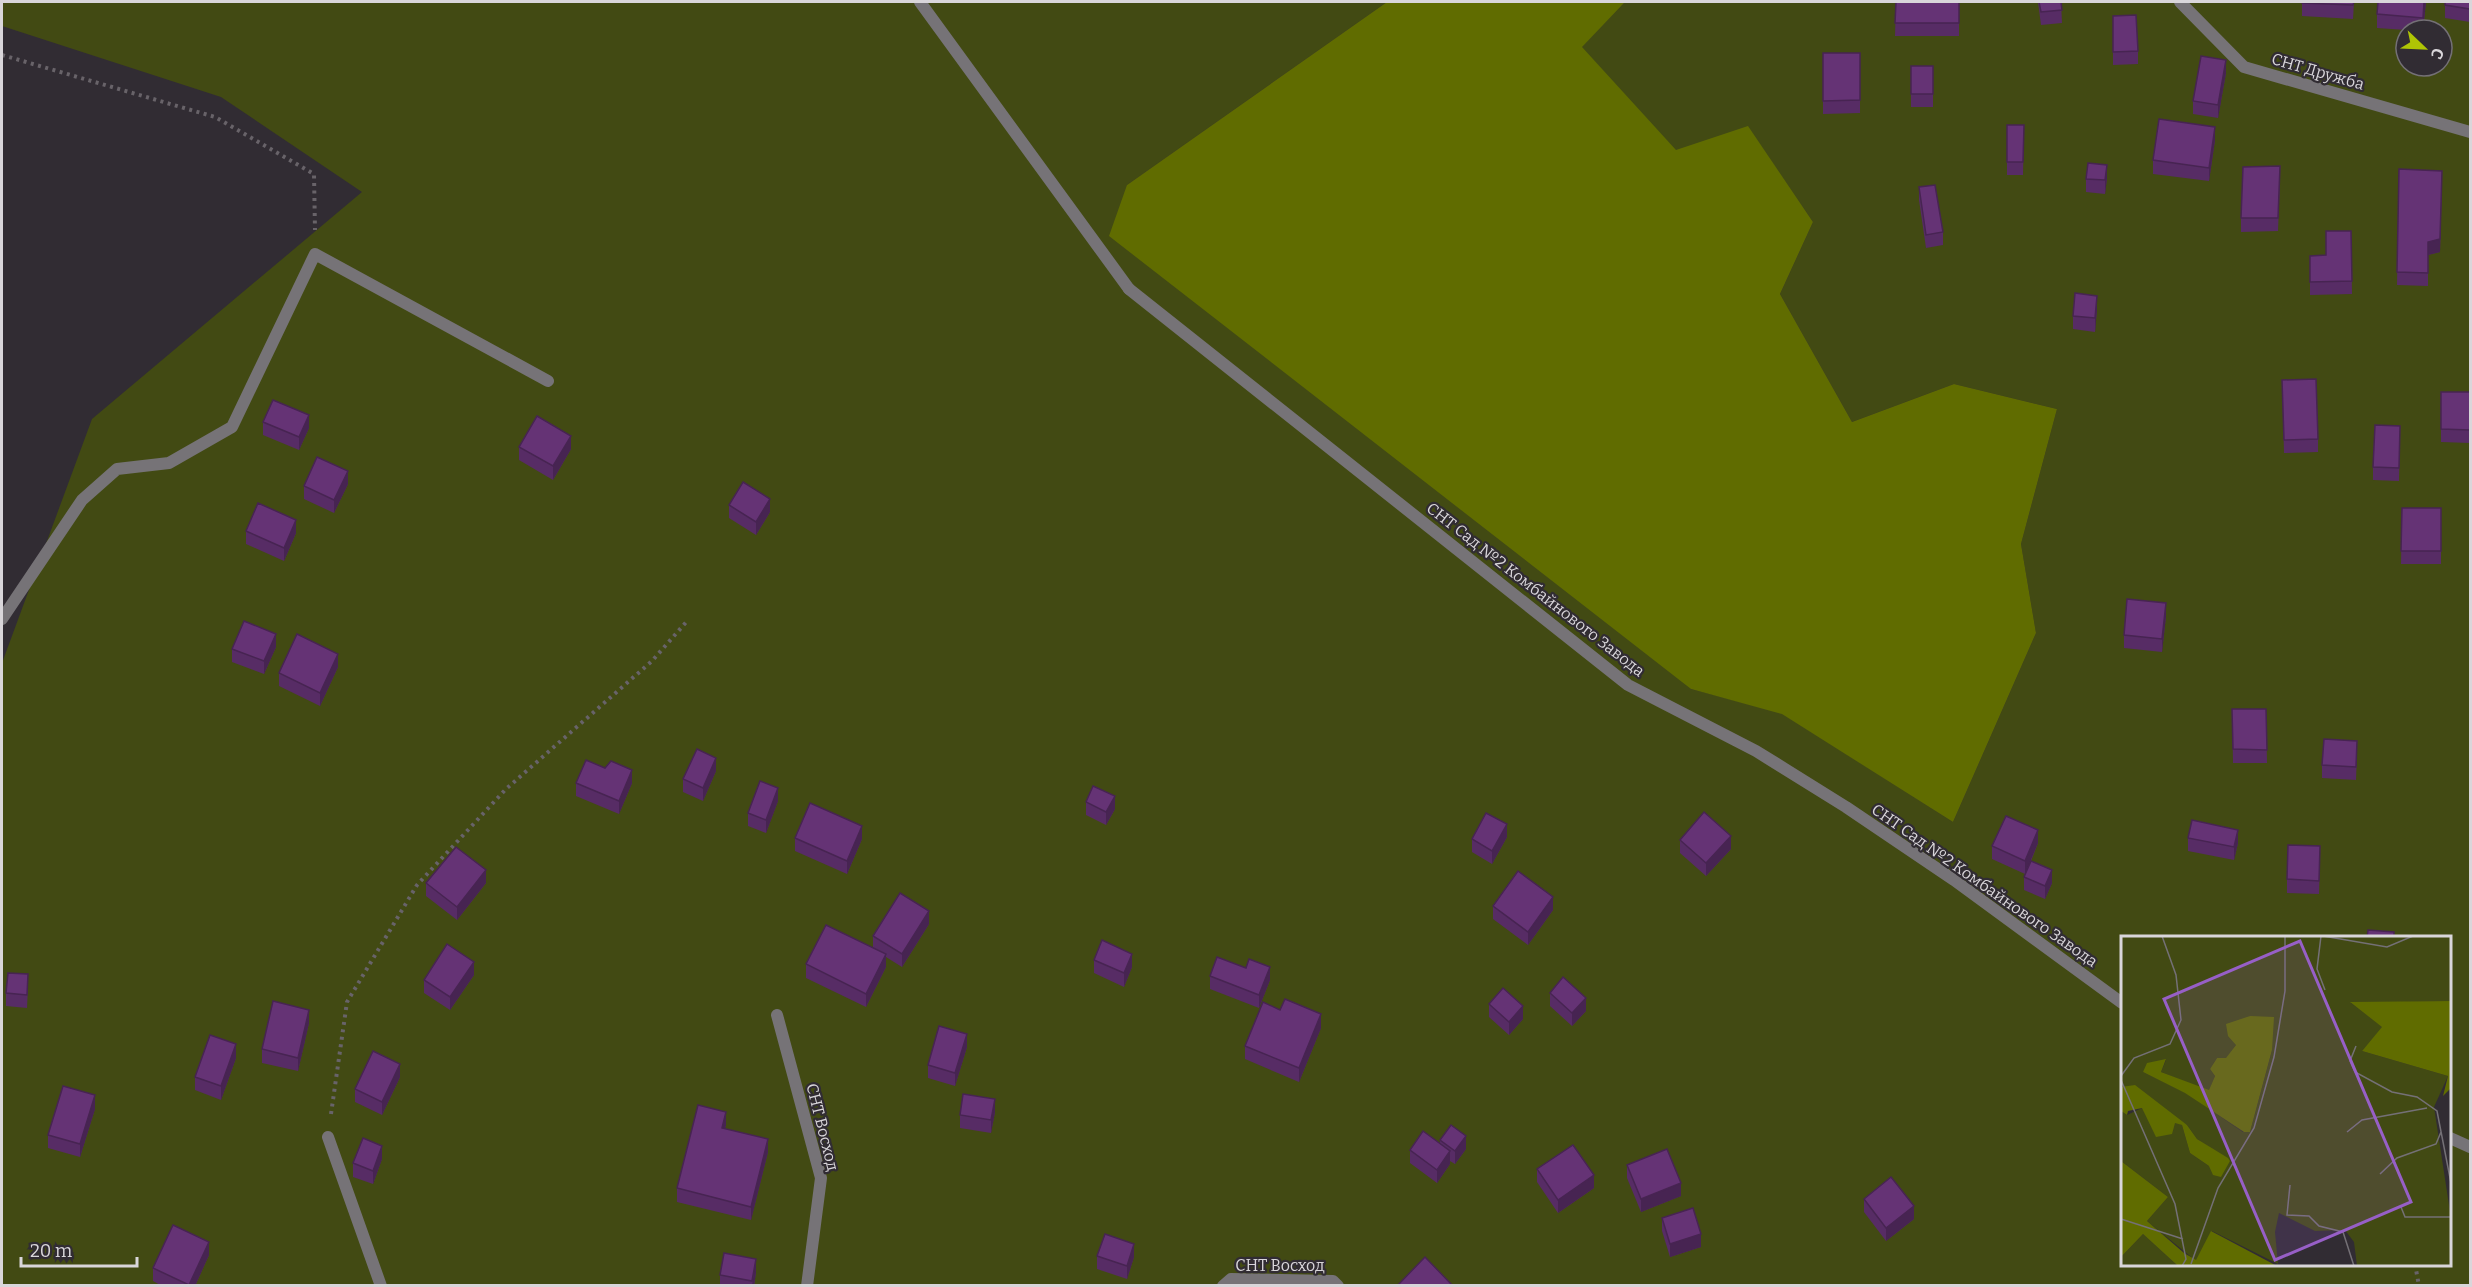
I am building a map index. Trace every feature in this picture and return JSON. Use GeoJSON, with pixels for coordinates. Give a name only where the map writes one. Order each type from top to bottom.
{"type":"FeatureCollection","features":[{"type":"Feature","properties":{"kind":"street","name":"СНТ Сад №2 Комбайнового Завода"},"geometry":{"type":"LineString","coordinates":[[920,2],[1129,289],[1628,685],[1756,751],[1846,807],[1954,880],[2121,1003]]}},
{"type":"Feature","properties":{"kind":"street","name":"СНТ Дружба"},"geometry":{"type":"LineString","coordinates":[[2181,2],[2244,67],[2470,132]]}},
{"type":"Feature","properties":{"kind":"street"},"geometry":{"type":"LineString","coordinates":[[2,619],[82,500],[117,469],[169,463],[232,427],[315,254],[548,381]]}},
{"type":"Feature","properties":{"kind":"street","name":"СНТ Восход"},"geometry":{"type":"LineString","coordinates":[[777,1015],[821,1178],[807,1286]]}},
{"type":"Feature","properties":{"kind":"street"},"geometry":{"type":"LineString","coordinates":[[328,1137],[381,1286]]}},
{"type":"Feature","properties":{"kind":"street"},"geometry":{"type":"LineString","coordinates":[[2451,1138],[2470,1147]]}},
{"type":"Feature","properties":{"kind":"street","name":"СНТ Восход"},"geometry":{"type":"LineString","coordinates":[[1223,1286],[1231,1279],[1333,1281],[1338,1286]]}},
{"type":"Feature","properties":{"kind":"path"},"geometry":{"type":"LineString","coordinates":[[2,55],[215,117],[314,174],[315,254]]}},
{"type":"Feature","properties":{"kind":"path"},"geometry":{"type":"LineString","coordinates":[[328,1137],[347,1002],[417,885],[506,789],[652,661],[688,620]]}},
{"type":"Feature","properties":{"kind":"path"},"geometry":{"type":"LineString","coordinates":[[2415,1266],[2419,1286]]}},
{"type":"Feature","properties":{"kind":"green space"},"geometry":{"type":"Polygon","coordinates":[[[2,2],[1387,2],[1127,185],[1691,689],[1782,713],[1953,822],[2036,633],[2021,544],[2057,409],[1954,384],[1852,422],[1780,294],[1813,222],[1748,127],[1676,151],[1581,47],[1625,2],[2470,2],[2470,1285],[2,1285],[2,663],[92,419],[362,192],[221,97],[2,26],[2,2]]]}},
{"type":"Feature","properties":{"kind":"green space"},"geometry":{"type":"Polygon","coordinates":[[[1387,2],[1625,2],[1582,47],[1676,150],[1748,126],[1813,222],[1780,294],[1852,422],[1954,384],[2057,409],[2021,544],[2036,633],[1953,822],[1782,714],[1691,689],[1109,236],[1127,185],[1387,2]]]}},
{"type":"Feature","properties":{"kind":"building"},"geometry":{"type":"Polygon","coordinates":[[[1896,2],[1959,2],[1959,23],[1895,23],[1896,2]]]}},
{"type":"Feature","properties":{"kind":"building"},"geometry":{"type":"Polygon","coordinates":[[[2039,2],[2061,2],[2062,10],[2041,12],[2039,2]]]}},
{"type":"Feature","properties":{"kind":"building"},"geometry":{"type":"Polygon","coordinates":[[[2302,2],[2354,2],[2353,5],[2302,2]]]}},
{"type":"Feature","properties":{"kind":"building"},"geometry":{"type":"Polygon","coordinates":[[[2378,2],[2424,2],[2423,18],[2377,14],[2378,2]]]}},
{"type":"Feature","properties":{"kind":"building"},"geometry":{"type":"Polygon","coordinates":[[[2445,2],[2470,2],[2470,9],[2445,5],[2445,2]]]}},
{"type":"Feature","properties":{"kind":"building"},"geometry":{"type":"Polygon","coordinates":[[[2136,15],[2138,51],[2113,52],[2113,16],[2136,15]]]}},
{"type":"Feature","properties":{"kind":"building"},"geometry":{"type":"Polygon","coordinates":[[[1823,53],[1860,53],[1860,100],[1823,101],[1823,53]]]}},
{"type":"Feature","properties":{"kind":"building"},"geometry":{"type":"Polygon","coordinates":[[[2201,56],[2226,60],[2218,105],[2193,101],[2201,56]]]}},
{"type":"Feature","properties":{"kind":"building"},"geometry":{"type":"Polygon","coordinates":[[[1911,66],[1933,66],[1933,94],[1911,94],[1911,66]]]}},
{"type":"Feature","properties":{"kind":"building"},"geometry":{"type":"Polygon","coordinates":[[[2159,119],[2215,127],[2209,168],[2153,160],[2159,119]]]}},
{"type":"Feature","properties":{"kind":"building"},"geometry":{"type":"Polygon","coordinates":[[[2007,125],[2024,125],[2023,162],[2007,162],[2007,125]]]}},
{"type":"Feature","properties":{"kind":"building"},"geometry":{"type":"Polygon","coordinates":[[[2088,163],[2107,165],[2105,180],[2086,179],[2088,163]]]}},
{"type":"Feature","properties":{"kind":"building"},"geometry":{"type":"Polygon","coordinates":[[[2280,166],[2278,218],[2241,218],[2243,167],[2280,166]]]}},
{"type":"Feature","properties":{"kind":"building"},"geometry":{"type":"Polygon","coordinates":[[[2399,169],[2442,171],[2440,239],[2428,242],[2428,273],[2397,272],[2399,169]]]}},
{"type":"Feature","properties":{"kind":"building"},"geometry":{"type":"Polygon","coordinates":[[[1935,185],[1943,232],[1926,235],[1919,187],[1935,185]]]}},
{"type":"Feature","properties":{"kind":"building"},"geometry":{"type":"Polygon","coordinates":[[[2326,231],[2351,231],[2352,281],[2310,282],[2310,256],[2326,255],[2326,231]]]}},
{"type":"Feature","properties":{"kind":"building"},"geometry":{"type":"Polygon","coordinates":[[[2075,293],[2097,296],[2095,318],[2073,316],[2075,293]]]}},
{"type":"Feature","properties":{"kind":"building"},"geometry":{"type":"Polygon","coordinates":[[[2316,379],[2318,439],[2284,440],[2282,380],[2316,379]]]}},
{"type":"Feature","properties":{"kind":"building"},"geometry":{"type":"Polygon","coordinates":[[[2441,392],[2470,392],[2470,430],[2441,429],[2441,392]]]}},
{"type":"Feature","properties":{"kind":"building"},"geometry":{"type":"Polygon","coordinates":[[[273,400],[309,415],[299,437],[263,422],[273,400]]]}},
{"type":"Feature","properties":{"kind":"building"},"geometry":{"type":"Polygon","coordinates":[[[537,416],[571,436],[553,466],[519,447],[537,416]]]}},
{"type":"Feature","properties":{"kind":"building"},"geometry":{"type":"Polygon","coordinates":[[[2375,425],[2400,426],[2399,468],[2373,467],[2375,425]]]}},
{"type":"Feature","properties":{"kind":"building"},"geometry":{"type":"Polygon","coordinates":[[[317,457],[348,471],[334,500],[304,486],[317,457]]]}},
{"type":"Feature","properties":{"kind":"building"},"geometry":{"type":"Polygon","coordinates":[[[743,482],[770,499],[756,522],[729,505],[743,482]]]}},
{"type":"Feature","properties":{"kind":"building"},"geometry":{"type":"Polygon","coordinates":[[[258,503],[296,520],[284,548],[246,531],[258,503]]]}},
{"type":"Feature","properties":{"kind":"building"},"geometry":{"type":"Polygon","coordinates":[[[2402,508],[2441,508],[2441,551],[2401,551],[2402,508]]]}},
{"type":"Feature","properties":{"kind":"building"},"geometry":{"type":"Polygon","coordinates":[[[2127,599],[2166,603],[2162,639],[2124,635],[2127,599]]]}},
{"type":"Feature","properties":{"kind":"building"},"geometry":{"type":"Polygon","coordinates":[[[244,621],[276,634],[264,661],[232,649],[244,621]]]}},
{"type":"Feature","properties":{"kind":"building"},"geometry":{"type":"Polygon","coordinates":[[[297,634],[338,654],[320,693],[279,673],[297,634]]]}},
{"type":"Feature","properties":{"kind":"building"},"geometry":{"type":"Polygon","coordinates":[[[2232,709],[2266,709],[2267,750],[2233,749],[2232,709]]]}},
{"type":"Feature","properties":{"kind":"building"},"geometry":{"type":"Polygon","coordinates":[[[2324,739],[2357,741],[2356,767],[2322,765],[2324,739]]]}},
{"type":"Feature","properties":{"kind":"building"},"geometry":{"type":"Polygon","coordinates":[[[697,749],[716,758],[703,788],[683,779],[697,749]]]}},
{"type":"Feature","properties":{"kind":"building"},"geometry":{"type":"Polygon","coordinates":[[[586,760],[605,768],[611,761],[632,770],[619,801],[576,783],[586,760]]]}},
{"type":"Feature","properties":{"kind":"building"},"geometry":{"type":"Polygon","coordinates":[[[760,781],[778,788],[766,820],[748,813],[760,781]]]}},
{"type":"Feature","properties":{"kind":"building"},"geometry":{"type":"Polygon","coordinates":[[[1093,786],[1115,796],[1106,812],[1086,802],[1093,786]]]}},
{"type":"Feature","properties":{"kind":"building"},"geometry":{"type":"Polygon","coordinates":[[[810,803],[862,826],[847,861],[795,838],[810,803]]]}},
{"type":"Feature","properties":{"kind":"building"},"geometry":{"type":"Polygon","coordinates":[[[1704,812],[1731,836],[1706,863],[1680,840],[1704,812]]]}},
{"type":"Feature","properties":{"kind":"building"},"geometry":{"type":"Polygon","coordinates":[[[1486,813],[1507,824],[1492,851],[1472,839],[1486,813]]]}},
{"type":"Feature","properties":{"kind":"building"},"geometry":{"type":"Polygon","coordinates":[[[2006,816],[2038,830],[2025,861],[1992,846],[2006,816]]]}},
{"type":"Feature","properties":{"kind":"building"},"geometry":{"type":"Polygon","coordinates":[[[2192,820],[2238,830],[2234,847],[2188,838],[2192,820]]]}},
{"type":"Feature","properties":{"kind":"building"},"geometry":{"type":"Polygon","coordinates":[[[2288,845],[2320,846],[2319,881],[2287,879],[2288,845]]]}},
{"type":"Feature","properties":{"kind":"building"},"geometry":{"type":"Polygon","coordinates":[[[456,847],[486,870],[457,907],[426,883],[456,847]]]}},
{"type":"Feature","properties":{"kind":"building"},"geometry":{"type":"Polygon","coordinates":[[[2031,861],[2052,870],[2045,886],[2024,877],[2031,861]]]}},
{"type":"Feature","properties":{"kind":"building"},"geometry":{"type":"Polygon","coordinates":[[[1518,871],[1553,897],[1528,932],[1493,906],[1518,871]]]}},
{"type":"Feature","properties":{"kind":"building"},"geometry":{"type":"Polygon","coordinates":[[[900,893],[929,911],[902,954],[873,936],[900,893]]]}},
{"type":"Feature","properties":{"kind":"building"},"geometry":{"type":"Polygon","coordinates":[[[826,925],[886,954],[866,994],[806,964],[826,925]]]}},
{"type":"Feature","properties":{"kind":"building"},"geometry":{"type":"Polygon","coordinates":[[[2368,930],[2394,932],[2394,936],[2367,936],[2368,930]]]}},
{"type":"Feature","properties":{"kind":"building"},"geometry":{"type":"Polygon","coordinates":[[[1102,940],[1132,954],[1124,973],[1094,960],[1102,940]]]}},
{"type":"Feature","properties":{"kind":"building"},"geometry":{"type":"Polygon","coordinates":[[[447,944],[474,962],[450,997],[424,980],[447,944]]]}},
{"type":"Feature","properties":{"kind":"building"},"geometry":{"type":"Polygon","coordinates":[[[1217,957],[1246,968],[1249,959],[1270,967],[1259,995],[1210,976],[1217,957]]]}},
{"type":"Feature","properties":{"kind":"building"},"geometry":{"type":"Polygon","coordinates":[[[8,973],[28,974],[27,995],[6,993],[8,973]]]}},
{"type":"Feature","properties":{"kind":"building"},"geometry":{"type":"Polygon","coordinates":[[[1563,977],[1586,998],[1572,1013],[1550,993],[1563,977]]]}},
{"type":"Feature","properties":{"kind":"building"},"geometry":{"type":"Polygon","coordinates":[[[1503,988],[1523,1006],[1509,1022],[1489,1004],[1503,988]]]}},
{"type":"Feature","properties":{"kind":"building"},"geometry":{"type":"Polygon","coordinates":[[[1285,999],[1321,1014],[1299,1068],[1245,1046],[1263,1002],[1280,1010],[1285,999]]]}},
{"type":"Feature","properties":{"kind":"building"},"geometry":{"type":"Polygon","coordinates":[[[273,1001],[309,1010],[298,1058],[262,1049],[273,1001]]]}},
{"type":"Feature","properties":{"kind":"building"},"geometry":{"type":"Polygon","coordinates":[[[939,1026],[967,1034],[955,1073],[928,1065],[939,1026]]]}},
{"type":"Feature","properties":{"kind":"building"},"geometry":{"type":"Polygon","coordinates":[[[210,1035],[236,1044],[221,1086],[195,1077],[210,1035]]]}},
{"type":"Feature","properties":{"kind":"building"},"geometry":{"type":"Polygon","coordinates":[[[373,1051],[400,1064],[382,1102],[355,1089],[373,1051]]]}},
{"type":"Feature","properties":{"kind":"building"},"geometry":{"type":"Polygon","coordinates":[[[63,1086],[95,1095],[80,1144],[48,1135],[63,1086]]]}},
{"type":"Feature","properties":{"kind":"building"},"geometry":{"type":"Polygon","coordinates":[[[963,1094],[995,1099],[991,1120],[960,1115],[963,1094]]]}},
{"type":"Feature","properties":{"kind":"building"},"geometry":{"type":"Polygon","coordinates":[[[698,1105],[726,1112],[722,1128],[768,1139],[751,1207],[677,1188],[698,1105]]]}},
{"type":"Feature","properties":{"kind":"building"},"geometry":{"type":"Polygon","coordinates":[[[1451,1125],[1466,1136],[1455,1151],[1440,1140],[1451,1125]]]}},
{"type":"Feature","properties":{"kind":"building"},"geometry":{"type":"Polygon","coordinates":[[[1423,1131],[1450,1151],[1437,1170],[1410,1150],[1423,1131]]]}},
{"type":"Feature","properties":{"kind":"building"},"geometry":{"type":"Polygon","coordinates":[[[363,1138],[382,1146],[373,1171],[353,1163],[363,1138]]]}},
{"type":"Feature","properties":{"kind":"building"},"geometry":{"type":"Polygon","coordinates":[[[1573,1145],[1594,1175],[1558,1200],[1537,1169],[1573,1145]]]}},
{"type":"Feature","properties":{"kind":"building"},"geometry":{"type":"Polygon","coordinates":[[[1667,1149],[1681,1183],[1641,1199],[1627,1165],[1667,1149]]]}},
{"type":"Feature","properties":{"kind":"building"},"geometry":{"type":"Polygon","coordinates":[[[1891,1177],[1914,1206],[1886,1228],[1864,1199],[1891,1177]]]}},
{"type":"Feature","properties":{"kind":"building"},"geometry":{"type":"Polygon","coordinates":[[[1693,1208],[1701,1234],[1670,1244],[1662,1218],[1693,1208]]]}},
{"type":"Feature","properties":{"kind":"building"},"geometry":{"type":"Polygon","coordinates":[[[173,1225],[209,1242],[189,1285],[153,1268],[173,1225]]]}},
{"type":"Feature","properties":{"kind":"building"},"geometry":{"type":"Polygon","coordinates":[[[1105,1234],[1134,1244],[1127,1266],[1097,1256],[1105,1234]]]}},
{"type":"Feature","properties":{"kind":"building"},"geometry":{"type":"Polygon","coordinates":[[[724,1253],[756,1259],[752,1281],[720,1275],[724,1253]]]}},
{"type":"Feature","properties":{"kind":"building"},"geometry":{"type":"Polygon","coordinates":[[[1425,1257],[1453,1286],[1397,1286],[1425,1257]]]}}]}
